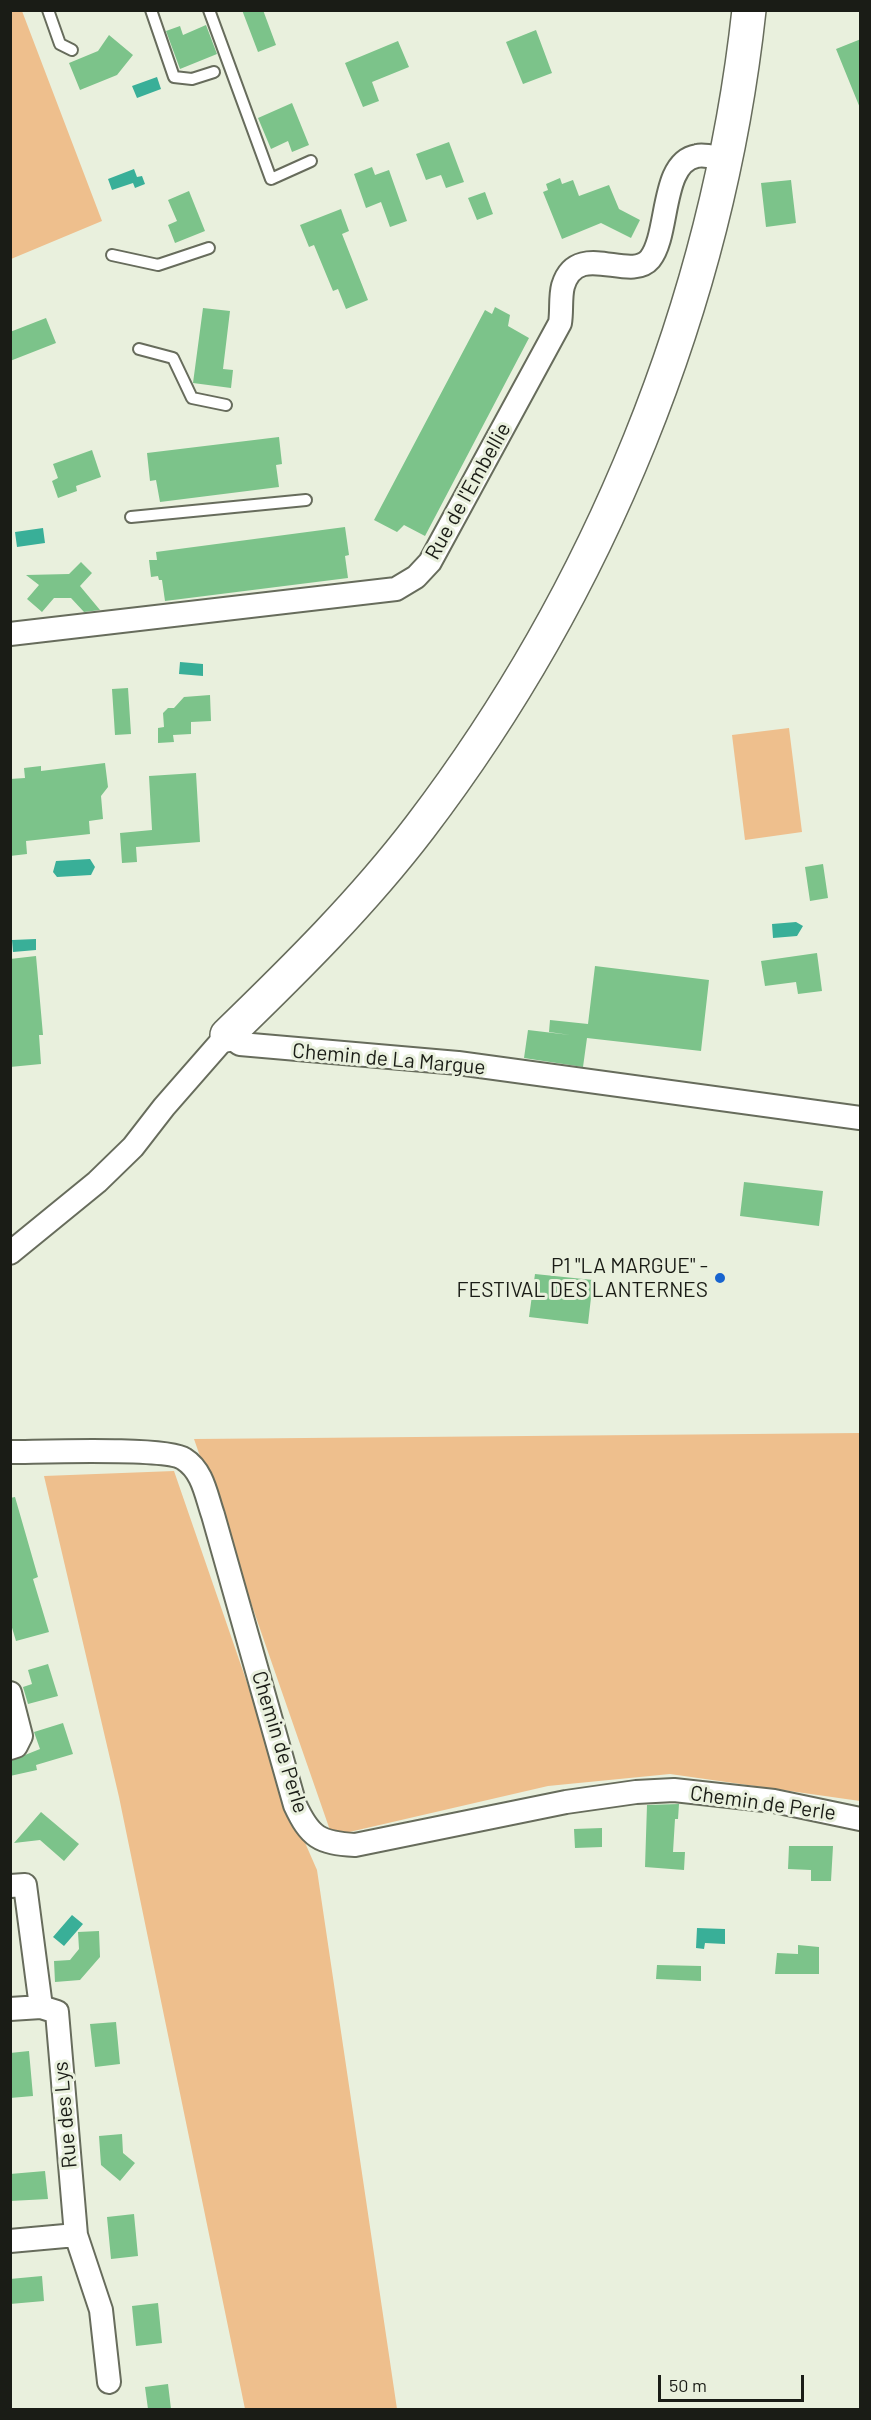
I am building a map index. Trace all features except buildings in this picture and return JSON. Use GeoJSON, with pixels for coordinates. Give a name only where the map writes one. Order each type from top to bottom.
{"type":"FeatureCollection","features":[{"type":"Feature","properties":{"kind":"main road"},"geometry":{"type":"LineString","coordinates":[[227,1035],[344,918],[419,828],[484,738],[550,628],[604,523],[652,411],[701,258],[724,159],[749,10]]}},
{"type":"Feature","properties":{"kind":"street","name":"Rue de l'Embellie"},"geometry":{"type":"LineString","coordinates":[[10,634],[396,589],[416,577],[430,562],[560,323],[563,286],[573,271],[588,262],[635,267],[643,265],[659,245],[672,181],[677,169],[697,156],[724,159]]}},
{"type":"Feature","properties":{"kind":"street","name":"Chemin de La Margue"},"geometry":{"type":"LineString","coordinates":[[227,1035],[240,1044],[458,1063],[861,1118]]}},
{"type":"Feature","properties":{"kind":"street"},"geometry":{"type":"LineString","coordinates":[[10,1253],[98,1182],[133,1147],[164,1107],[227,1035]]}},
{"type":"Feature","properties":{"kind":"street","name":"Chemin de Perle"},"geometry":{"type":"LineString","coordinates":[[10,1452],[149,1452],[183,1457],[195,1468],[202,1481],[213,1515],[295,1805],[305,1826],[316,1837],[331,1844],[355,1845],[566,1802],[636,1792],[674,1790],[774,1801],[861,1819]]}},
{"type":"Feature","properties":{"kind":"street"},"geometry":{"type":"LineString","coordinates":[[10,1693],[21,1736],[16,1746],[10,1748]]}},
{"type":"Feature","properties":{"kind":"street"},"geometry":{"type":"LineString","coordinates":[[10,1886],[25,1885],[41,2007],[10,2009]]}},
{"type":"Feature","properties":{"kind":"street","name":"Rue des Lys"},"geometry":{"type":"LineString","coordinates":[[41,2007],[57,2012],[75,2235],[101,2310],[109,2382]]}},
{"type":"Feature","properties":{"kind":"street"},"geometry":{"type":"LineString","coordinates":[[10,2241],[75,2235]]}},
{"type":"Feature","properties":{"kind":"lane"},"geometry":{"type":"LineString","coordinates":[[48,10],[60,44],[72,50]]}},
{"type":"Feature","properties":{"kind":"lane"},"geometry":{"type":"LineString","coordinates":[[151,10],[174,77],[192,79],[214,72]]}},
{"type":"Feature","properties":{"kind":"lane"},"geometry":{"type":"LineString","coordinates":[[209,10],[270,179],[310,161]]}},
{"type":"Feature","properties":{"kind":"lane"},"geometry":{"type":"LineString","coordinates":[[112,255],[158,265],[209,248]]}},
{"type":"Feature","properties":{"kind":"lane"},"geometry":{"type":"LineString","coordinates":[[140,349],[173,358],[192,398],[226,405]]}},
{"type":"Feature","properties":{"kind":"lane"},"geometry":{"type":"LineString","coordinates":[[131,517],[306,500]]}},
{"type":"Feature","properties":{"kind":"shaded area"},"geometry":{"type":"Polygon","coordinates":[[[10,11],[22,11],[102,221],[11,259],[10,11]]]}},
{"type":"Feature","properties":{"kind":"shaded area"},"geometry":{"type":"Polygon","coordinates":[[[789,728],[802,832],[745,840],[732,735],[789,728]]]}},
{"type":"Feature","properties":{"kind":"shaded area"},"geometry":{"type":"Polygon","coordinates":[[[860,1433],[860,1801],[670,1774],[548,1786],[332,1836],[194,1439],[860,1433]]]}},
{"type":"Feature","properties":{"kind":"shaded area"},"geometry":{"type":"Polygon","coordinates":[[[174,1471],[292,1813],[317,1870],[397,2409],[245,2409],[119,1797],[44,1476],[174,1471]]]}},
{"type":"Feature","properties":{"kind":"water"},"geometry":{"type":"Polygon","coordinates":[[[157,77],[161,89],[137,98],[132,86],[157,77]]]}},
{"type":"Feature","properties":{"kind":"water"},"geometry":{"type":"Polygon","coordinates":[[[134,169],[137,177],[142,176],[145,184],[135,188],[133,183],[112,190],[108,179],[134,169]]]}},
{"type":"Feature","properties":{"kind":"water"},"geometry":{"type":"Polygon","coordinates":[[[43,528],[45,543],[17,547],[15,532],[43,528]]]}},
{"type":"Feature","properties":{"kind":"water"},"geometry":{"type":"Polygon","coordinates":[[[180,662],[203,664],[203,676],[179,674],[180,662]]]}},
{"type":"Feature","properties":{"kind":"water"},"geometry":{"type":"Polygon","coordinates":[[[90,859],[95,867],[91,875],[57,877],[53,872],[56,861],[90,859]]]}},
{"type":"Feature","properties":{"kind":"water"},"geometry":{"type":"Polygon","coordinates":[[[796,922],[803,926],[797,936],[773,938],[772,924],[796,922]]]}},
{"type":"Feature","properties":{"kind":"water"},"geometry":{"type":"Polygon","coordinates":[[[36,939],[36,950],[13,952],[12,940],[36,939]]]}},
{"type":"Feature","properties":{"kind":"water"},"geometry":{"type":"Polygon","coordinates":[[[72,1915],[83,1924],[64,1946],[53,1937],[72,1915]]]}},
{"type":"Feature","properties":{"kind":"water"},"geometry":{"type":"Polygon","coordinates":[[[697,1928],[725,1929],[725,1944],[705,1943],[704,1949],[696,1948],[697,1928]]]}},
{"type":"Feature","properties":{"kind":"place","name":"P1 \"LA MARGUE\" - FESTIVAL DES LANTERNES"},"geometry":{"type":"Point","coordinates":[720,1278]}}]}
